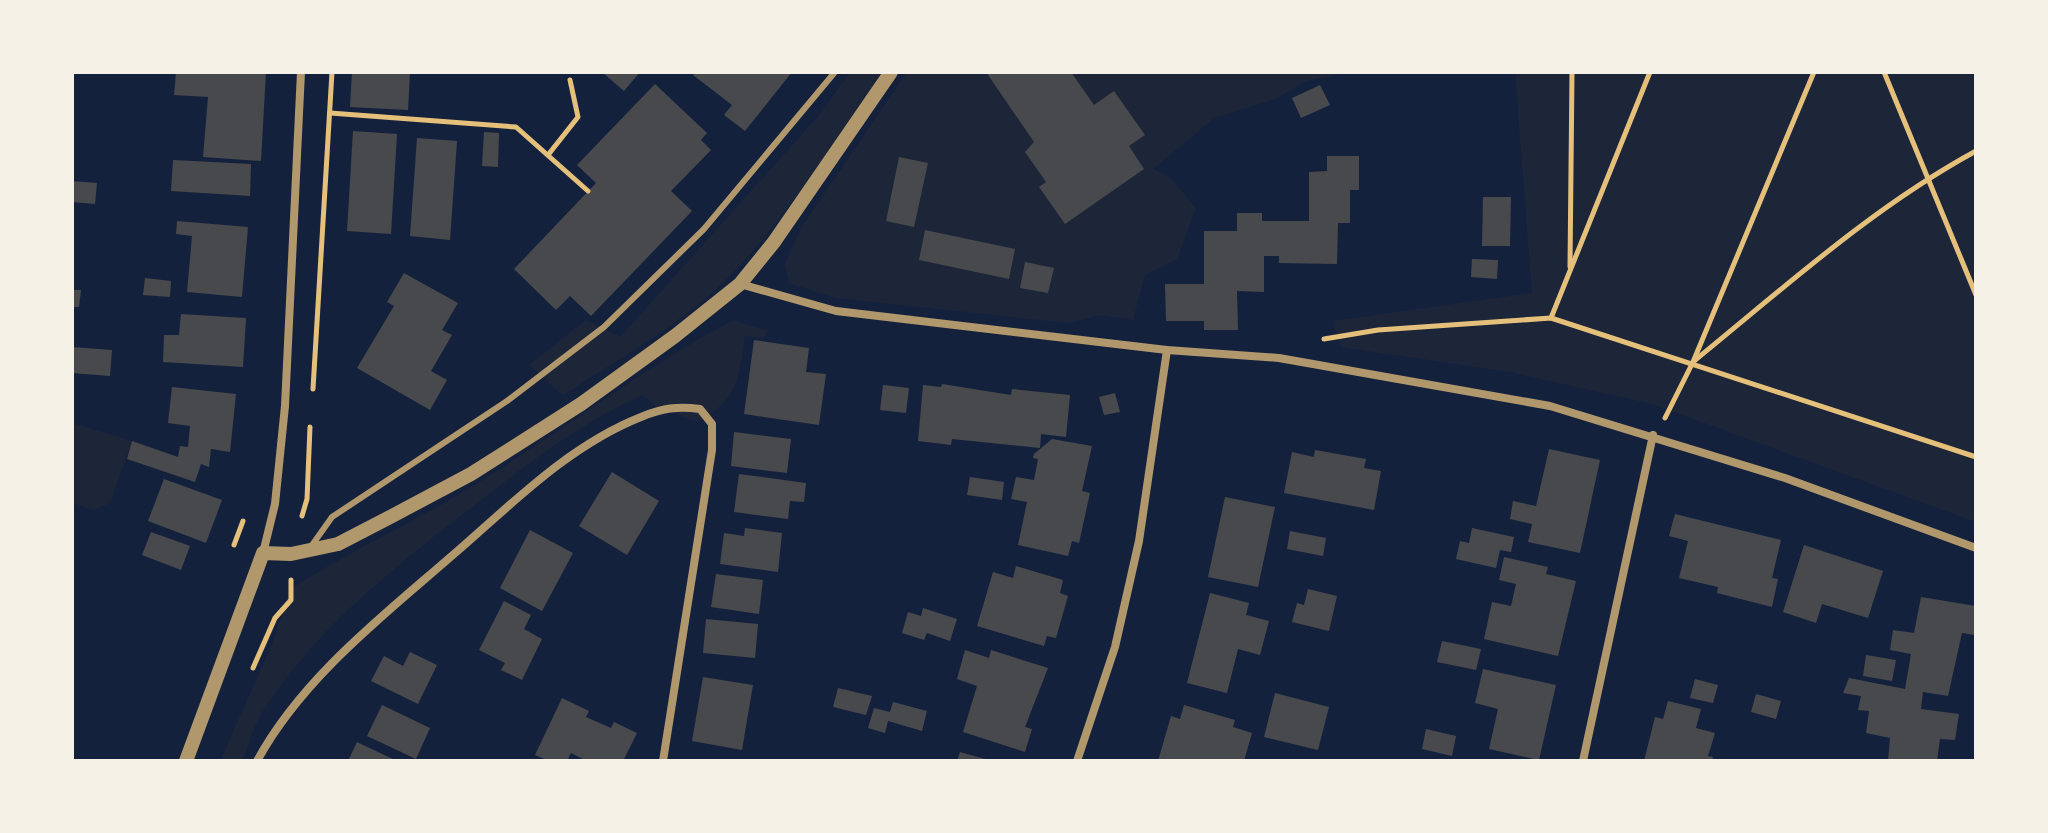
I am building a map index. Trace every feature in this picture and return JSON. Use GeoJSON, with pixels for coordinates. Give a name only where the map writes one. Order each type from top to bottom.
{"type":"FeatureCollection","features":[{"type":"Feature","properties":{"kind":"street"},"geometry":{"type":"LineString","coordinates":[[186,761],[263,553],[275,504],[285,406],[301,72]]}},
{"type":"Feature","properties":{"kind":"street"},"geometry":{"type":"LineString","coordinates":[[263,553],[291,554],[338,544],[471,474],[581,404],[740,284],[774,242],[891,72]]}},
{"type":"Feature","properties":{"kind":"street"},"geometry":{"type":"LineString","coordinates":[[740,284],[836,311],[1167,350],[1279,358],[1521,400],[1653,435],[1785,478],[1976,548]]}},
{"type":"Feature","properties":{"kind":"street"},"geometry":{"type":"LineString","coordinates":[[1077,761],[1115,647],[1139,541],[1167,350]]}},
{"type":"Feature","properties":{"kind":"street"},"geometry":{"type":"LineString","coordinates":[[257,761],[290,710],[382,616],[524,491],[583,447],[639,417],[674,406],[700,409],[712,424],[712,450],[663,761]]}},
{"type":"Feature","properties":{"kind":"street"},"geometry":{"type":"LineString","coordinates":[[1583,761],[1653,435]]}},
{"type":"Feature","properties":{"kind":"lane"},"geometry":{"type":"LineString","coordinates":[[307,551],[332,517],[507,401],[604,327],[704,229],[835,72]]}},
{"type":"Feature","properties":{"kind":"path"},"geometry":{"type":"LineString","coordinates":[[1570,271],[1572,72]]}},
{"type":"Feature","properties":{"kind":"path"},"geometry":{"type":"LineString","coordinates":[[1551,318],[1650,72]]}},
{"type":"Feature","properties":{"kind":"path"},"geometry":{"type":"LineString","coordinates":[[1653,435],[1671,411],[1693,362],[1814,72]]}},
{"type":"Feature","properties":{"kind":"path"},"geometry":{"type":"LineString","coordinates":[[1884,72],[1976,295]]}},
{"type":"Feature","properties":{"kind":"path"},"geometry":{"type":"LineString","coordinates":[[548,155],[578,117],[570,80]]}},
{"type":"Feature","properties":{"kind":"path"},"geometry":{"type":"LineString","coordinates":[[330,113],[516,127],[588,191]]}},
{"type":"Feature","properties":{"kind":"path"},"geometry":{"type":"LineString","coordinates":[[1693,362],[1844,239],[1927,178],[1976,151]]}},
{"type":"Feature","properties":{"kind":"path"},"geometry":{"type":"LineString","coordinates":[[1279,358],[1324,339],[1378,330],[1551,318],[1976,457]]}},
{"type":"Feature","properties":{"kind":"shaded area"},"geometry":{"type":"Polygon","coordinates":[[[850,72],[882,72],[770,231],[710,295],[648,341],[563,395],[529,365],[586,320],[620,337],[820,114],[850,72]]]}},
{"type":"Feature","properties":{"kind":"shaded area"},"geometry":{"type":"Polygon","coordinates":[[[907,72],[1353,72],[1306,81],[1275,99],[1214,118],[1153,169],[1171,178],[1196,208],[1177,259],[1145,275],[1133,320],[1101,315],[1068,323],[836,298],[789,283],[785,263],[801,228],[907,72]]]}},
{"type":"Feature","properties":{"kind":"shaded area"},"geometry":{"type":"Polygon","coordinates":[[[1515,72],[1976,72],[1976,522],[1652,404],[1510,372],[1341,347],[1333,321],[1532,293],[1515,72]]]}},
{"type":"Feature","properties":{"kind":"shaded area"},"geometry":{"type":"Polygon","coordinates":[[[733,320],[768,331],[764,338],[745,336],[738,376],[729,397],[721,406],[697,422],[657,407],[643,395],[598,418],[536,459],[360,598],[284,680],[260,717],[242,761],[220,761],[273,642],[290,589],[481,481],[637,378],[733,320]]]}},
{"type":"Feature","properties":{"kind":"shaded area"},"geometry":{"type":"Polygon","coordinates":[[[72,423],[132,441],[110,503],[94,510],[72,503],[72,423]]]}},
{"type":"Feature","properties":{"kind":"building"},"geometry":{"type":"Polygon","coordinates":[[[176,72],[266,72],[261,161],[203,157],[208,97],[174,95],[176,72]]]}},
{"type":"Feature","properties":{"kind":"building"},"geometry":{"type":"Polygon","coordinates":[[[352,72],[410,72],[408,110],[350,107],[352,72]]]}},
{"type":"Feature","properties":{"kind":"building"},"geometry":{"type":"Polygon","coordinates":[[[602,72],[640,72],[624,91],[602,72]]]}},
{"type":"Feature","properties":{"kind":"building"},"geometry":{"type":"Polygon","coordinates":[[[695,72],[792,72],[745,131],[724,115],[732,105],[693,75],[695,72]]]}},
{"type":"Feature","properties":{"kind":"building"},"geometry":{"type":"Polygon","coordinates":[[[986,72],[1071,72],[1094,105],[1114,91],[1145,135],[1129,146],[1144,169],[1065,224],[1039,187],[1046,182],[1025,152],[1034,142],[986,72]]]}},
{"type":"Feature","properties":{"kind":"building"},"geometry":{"type":"Polygon","coordinates":[[[655,84],[707,133],[701,140],[711,150],[671,191],[692,211],[591,316],[570,296],[556,310],[514,269],[596,183],[577,165],[655,84]]]}},
{"type":"Feature","properties":{"kind":"building"},"geometry":{"type":"Polygon","coordinates":[[[1320,85],[1330,105],[1301,118],[1292,98],[1320,85]]]}},
{"type":"Feature","properties":{"kind":"building"},"geometry":{"type":"Polygon","coordinates":[[[353,131],[397,134],[391,234],[347,231],[353,131]]]}},
{"type":"Feature","properties":{"kind":"building"},"geometry":{"type":"Polygon","coordinates":[[[484,132],[499,133],[498,167],[482,166],[484,132]]]}},
{"type":"Feature","properties":{"kind":"building"},"geometry":{"type":"Polygon","coordinates":[[[417,138],[457,141],[450,240],[410,236],[417,138]]]}},
{"type":"Feature","properties":{"kind":"building"},"geometry":{"type":"Polygon","coordinates":[[[1327,156],[1359,156],[1359,190],[1350,190],[1350,223],[1338,223],[1337,264],[1279,263],[1279,256],[1264,256],[1264,292],[1237,291],[1238,330],[1204,330],[1204,321],[1166,321],[1165,284],[1204,284],[1204,231],[1237,231],[1237,213],[1262,213],[1262,221],[1309,221],[1309,172],[1327,171],[1327,156]]]}},
{"type":"Feature","properties":{"kind":"building"},"geometry":{"type":"Polygon","coordinates":[[[899,157],[928,163],[914,227],[886,221],[899,157]]]}},
{"type":"Feature","properties":{"kind":"building"},"geometry":{"type":"Polygon","coordinates":[[[173,160],[251,164],[250,196],[171,191],[173,160]]]}},
{"type":"Feature","properties":{"kind":"building"},"geometry":{"type":"Polygon","coordinates":[[[72,181],[97,183],[95,204],[72,202],[72,181]]]}},
{"type":"Feature","properties":{"kind":"building"},"geometry":{"type":"Polygon","coordinates":[[[1483,197],[1511,197],[1510,246],[1482,246],[1483,197]]]}},
{"type":"Feature","properties":{"kind":"building"},"geometry":{"type":"Polygon","coordinates":[[[177,221],[248,227],[242,297],[187,292],[192,236],[176,234],[177,221]]]}},
{"type":"Feature","properties":{"kind":"building"},"geometry":{"type":"Polygon","coordinates":[[[925,230],[1015,249],[1009,279],[919,260],[925,230]]]}},
{"type":"Feature","properties":{"kind":"building"},"geometry":{"type":"Polygon","coordinates":[[[1472,259],[1498,260],[1497,279],[1471,277],[1472,259]]]}},
{"type":"Feature","properties":{"kind":"building"},"geometry":{"type":"Polygon","coordinates":[[[1025,262],[1054,268],[1048,293],[1020,288],[1025,262]]]}},
{"type":"Feature","properties":{"kind":"building"},"geometry":{"type":"Polygon","coordinates":[[[404,273],[458,303],[442,330],[452,335],[431,371],[447,380],[430,410],[357,368],[394,306],[387,302],[404,273]]]}},
{"type":"Feature","properties":{"kind":"building"},"geometry":{"type":"Polygon","coordinates":[[[145,278],[171,281],[170,297],[143,295],[145,278]]]}},
{"type":"Feature","properties":{"kind":"building"},"geometry":{"type":"Polygon","coordinates":[[[72,290],[81,290],[79,307],[72,307],[72,290]]]}},
{"type":"Feature","properties":{"kind":"building"},"geometry":{"type":"Polygon","coordinates":[[[181,314],[246,318],[243,367],[163,362],[164,335],[179,335],[181,314]]]}},
{"type":"Feature","properties":{"kind":"building"},"geometry":{"type":"Polygon","coordinates":[[[754,340],[809,348],[806,372],[826,374],[819,425],[744,414],[754,340]]]}},
{"type":"Feature","properties":{"kind":"building"},"geometry":{"type":"Polygon","coordinates":[[[72,347],[112,350],[110,376],[72,373],[72,347]]]}},
{"type":"Feature","properties":{"kind":"building"},"geometry":{"type":"Polygon","coordinates":[[[942,384],[1011,395],[1012,389],[1070,395],[1066,437],[1041,434],[1040,448],[952,439],[951,445],[918,441],[923,385],[941,387],[942,384]]]}},
{"type":"Feature","properties":{"kind":"building"},"geometry":{"type":"Polygon","coordinates":[[[883,385],[909,388],[906,413],[880,410],[883,385]]]}},
{"type":"Feature","properties":{"kind":"building"},"geometry":{"type":"Polygon","coordinates":[[[172,387],[236,394],[230,452],[211,449],[209,467],[201,464],[195,482],[127,459],[132,441],[178,457],[180,446],[188,447],[190,426],[168,423],[172,387]]]}},
{"type":"Feature","properties":{"kind":"building"},"geometry":{"type":"Polygon","coordinates":[[[1115,393],[1120,412],[1104,415],[1099,397],[1115,393]]]}},
{"type":"Feature","properties":{"kind":"building"},"geometry":{"type":"Polygon","coordinates":[[[734,432],[791,439],[787,473],[731,466],[734,432]]]}},
{"type":"Feature","properties":{"kind":"building"},"geometry":{"type":"Polygon","coordinates":[[[1052,439],[1092,446],[1082,491],[1090,493],[1079,543],[1072,541],[1068,556],[1018,545],[1027,502],[1011,499],[1016,477],[1034,480],[1038,459],[1033,458],[1034,454],[1052,439]]]}},
{"type":"Feature","properties":{"kind":"building"},"geometry":{"type":"Polygon","coordinates":[[[1549,449],[1600,460],[1580,553],[1528,542],[1532,524],[1510,519],[1513,501],[1536,506],[1549,449]]]}},
{"type":"Feature","properties":{"kind":"building"},"geometry":{"type":"Polygon","coordinates":[[[1315,450],[1366,459],[1364,468],[1381,471],[1374,510],[1284,493],[1292,452],[1314,457],[1315,450]]]}},
{"type":"Feature","properties":{"kind":"building"},"geometry":{"type":"Polygon","coordinates":[[[612,472],[659,501],[627,555],[579,526],[612,472]]]}},
{"type":"Feature","properties":{"kind":"building"},"geometry":{"type":"Polygon","coordinates":[[[739,474],[806,483],[804,502],[790,501],[788,519],[734,512],[739,474]]]}},
{"type":"Feature","properties":{"kind":"building"},"geometry":{"type":"Polygon","coordinates":[[[970,477],[1004,482],[1002,500],[967,495],[970,477]]]}},
{"type":"Feature","properties":{"kind":"building"},"geometry":{"type":"Polygon","coordinates":[[[164,479],[222,500],[206,543],[148,521],[164,479]]]}},
{"type":"Feature","properties":{"kind":"building"},"geometry":{"type":"Polygon","coordinates":[[[1225,497],[1275,507],[1258,587],[1208,577],[1225,497]]]}},
{"type":"Feature","properties":{"kind":"building"},"geometry":{"type":"Polygon","coordinates":[[[1675,514],[1781,540],[1772,578],[1778,579],[1772,607],[1717,593],[1718,587],[1679,578],[1688,541],[1669,536],[1675,514]]]}},
{"type":"Feature","properties":{"kind":"building"},"geometry":{"type":"Polygon","coordinates":[[[745,528],[782,533],[778,572],[720,564],[724,533],[744,536],[745,528]]]}},
{"type":"Feature","properties":{"kind":"building"},"geometry":{"type":"Polygon","coordinates":[[[1472,528],[1514,537],[1511,552],[1500,550],[1496,568],[1456,559],[1460,541],[1469,543],[1472,528]]]}},
{"type":"Feature","properties":{"kind":"building"},"geometry":{"type":"Polygon","coordinates":[[[530,530],[573,553],[542,611],[500,588],[530,530]]]}},
{"type":"Feature","properties":{"kind":"building"},"geometry":{"type":"Polygon","coordinates":[[[1290,531],[1326,538],[1323,556],[1287,549],[1290,531]]]}},
{"type":"Feature","properties":{"kind":"building"},"geometry":{"type":"Polygon","coordinates":[[[151,532],[190,546],[181,570],[142,555],[151,532]]]}},
{"type":"Feature","properties":{"kind":"building"},"geometry":{"type":"Polygon","coordinates":[[[1804,545],[1883,571],[1868,618],[1822,604],[1816,623],[1783,612],[1804,545]]]}},
{"type":"Feature","properties":{"kind":"building"},"geometry":{"type":"Polygon","coordinates":[[[1504,557],[1548,567],[1546,574],[1576,581],[1558,656],[1484,639],[1492,602],[1511,606],[1516,584],[1499,580],[1504,557]]]}},
{"type":"Feature","properties":{"kind":"building"},"geometry":{"type":"Polygon","coordinates":[[[1016,566],[1063,580],[1060,593],[1068,596],[1056,638],[1047,636],[1044,646],[977,626],[993,572],[1013,578],[1016,566]]]}},
{"type":"Feature","properties":{"kind":"building"},"geometry":{"type":"Polygon","coordinates":[[[716,574],[763,580],[759,614],[711,607],[716,574]]]}},
{"type":"Feature","properties":{"kind":"building"},"geometry":{"type":"Polygon","coordinates":[[[1308,589],[1337,596],[1329,631],[1292,622],[1297,603],[1304,605],[1308,589]]]}},
{"type":"Feature","properties":{"kind":"building"},"geometry":{"type":"Polygon","coordinates":[[[1210,593],[1249,603],[1246,615],[1269,621],[1260,655],[1238,649],[1227,693],[1187,683],[1210,593]]]}},
{"type":"Feature","properties":{"kind":"building"},"geometry":{"type":"Polygon","coordinates":[[[1921,597],[1976,606],[1975,635],[1962,633],[1948,696],[1923,692],[1921,709],[1959,714],[1955,740],[1940,739],[1937,761],[1888,761],[1890,738],[1866,733],[1869,711],[1858,710],[1861,696],[1843,693],[1849,678],[1905,689],[1911,654],[1890,650],[1893,630],[1914,633],[1921,597]]]}},
{"type":"Feature","properties":{"kind":"building"},"geometry":{"type":"Polygon","coordinates":[[[504,601],[531,615],[524,629],[542,639],[522,680],[501,670],[505,663],[479,650],[504,601]]]}},
{"type":"Feature","properties":{"kind":"building"},"geometry":{"type":"Polygon","coordinates":[[[923,608],[957,619],[950,641],[927,633],[924,640],[902,633],[908,612],[921,616],[923,608]]]}},
{"type":"Feature","properties":{"kind":"building"},"geometry":{"type":"Polygon","coordinates":[[[706,619],[758,624],[755,658],[703,653],[706,619]]]}},
{"type":"Feature","properties":{"kind":"building"},"geometry":{"type":"Polygon","coordinates":[[[1442,641],[1481,649],[1476,670],[1437,662],[1442,641]]]}},
{"type":"Feature","properties":{"kind":"building"},"geometry":{"type":"Polygon","coordinates":[[[965,650],[989,658],[991,650],[1048,668],[1025,727],[1032,729],[1025,752],[963,732],[977,686],[957,679],[965,650]]]}},
{"type":"Feature","properties":{"kind":"building"},"geometry":{"type":"Polygon","coordinates":[[[410,652],[437,665],[418,704],[371,681],[384,656],[403,666],[410,652]]]}},
{"type":"Feature","properties":{"kind":"building"},"geometry":{"type":"Polygon","coordinates":[[[1866,655],[1896,660],[1892,681],[1863,676],[1866,655]]]}},
{"type":"Feature","properties":{"kind":"building"},"geometry":{"type":"Polygon","coordinates":[[[1483,669],[1556,685],[1539,760],[1489,749],[1498,709],[1475,703],[1483,669]]]}},
{"type":"Feature","properties":{"kind":"building"},"geometry":{"type":"Polygon","coordinates":[[[703,677],[753,685],[742,750],[692,741],[703,677]]]}},
{"type":"Feature","properties":{"kind":"building"},"geometry":{"type":"Polygon","coordinates":[[[1695,679],[1718,685],[1713,703],[1690,698],[1695,679]]]}},
{"type":"Feature","properties":{"kind":"building"},"geometry":{"type":"Polygon","coordinates":[[[838,688],[872,696],[866,715],[833,707],[838,688]]]}},
{"type":"Feature","properties":{"kind":"building"},"geometry":{"type":"Polygon","coordinates":[[[1275,693],[1329,707],[1318,750],[1264,737],[1275,693]]]}},
{"type":"Feature","properties":{"kind":"building"},"geometry":{"type":"Polygon","coordinates":[[[1756,694],[1781,701],[1776,719],[1751,712],[1756,694]]]}},
{"type":"Feature","properties":{"kind":"building"},"geometry":{"type":"Polygon","coordinates":[[[562,698],[589,711],[586,717],[611,728],[614,722],[637,733],[623,761],[587,761],[571,753],[567,761],[549,761],[535,755],[562,698]]]}},
{"type":"Feature","properties":{"kind":"building"},"geometry":{"type":"Polygon","coordinates":[[[1668,701],[1701,709],[1696,728],[1715,733],[1708,756],[1713,757],[1712,761],[1644,761],[1655,717],[1663,719],[1668,701]]]}},
{"type":"Feature","properties":{"kind":"building"},"geometry":{"type":"Polygon","coordinates":[[[893,702],[927,711],[922,731],[888,721],[885,733],[868,728],[874,708],[890,712],[893,702]]]}},
{"type":"Feature","properties":{"kind":"building"},"geometry":{"type":"Polygon","coordinates":[[[382,705],[430,728],[416,759],[367,736],[382,705]]]}},
{"type":"Feature","properties":{"kind":"building"},"geometry":{"type":"Polygon","coordinates":[[[1184,705],[1235,720],[1233,727],[1252,733],[1244,761],[1158,761],[1171,716],[1180,719],[1184,705]]]}},
{"type":"Feature","properties":{"kind":"building"},"geometry":{"type":"Polygon","coordinates":[[[1426,729],[1456,736],[1452,756],[1422,749],[1426,729]]]}},
{"type":"Feature","properties":{"kind":"building"},"geometry":{"type":"Polygon","coordinates":[[[357,742],[397,761],[348,761],[357,742]]]}},
{"type":"Feature","properties":{"kind":"building"},"geometry":{"type":"Polygon","coordinates":[[[960,752],[989,760],[989,761],[957,761],[960,752]]]}}]}
